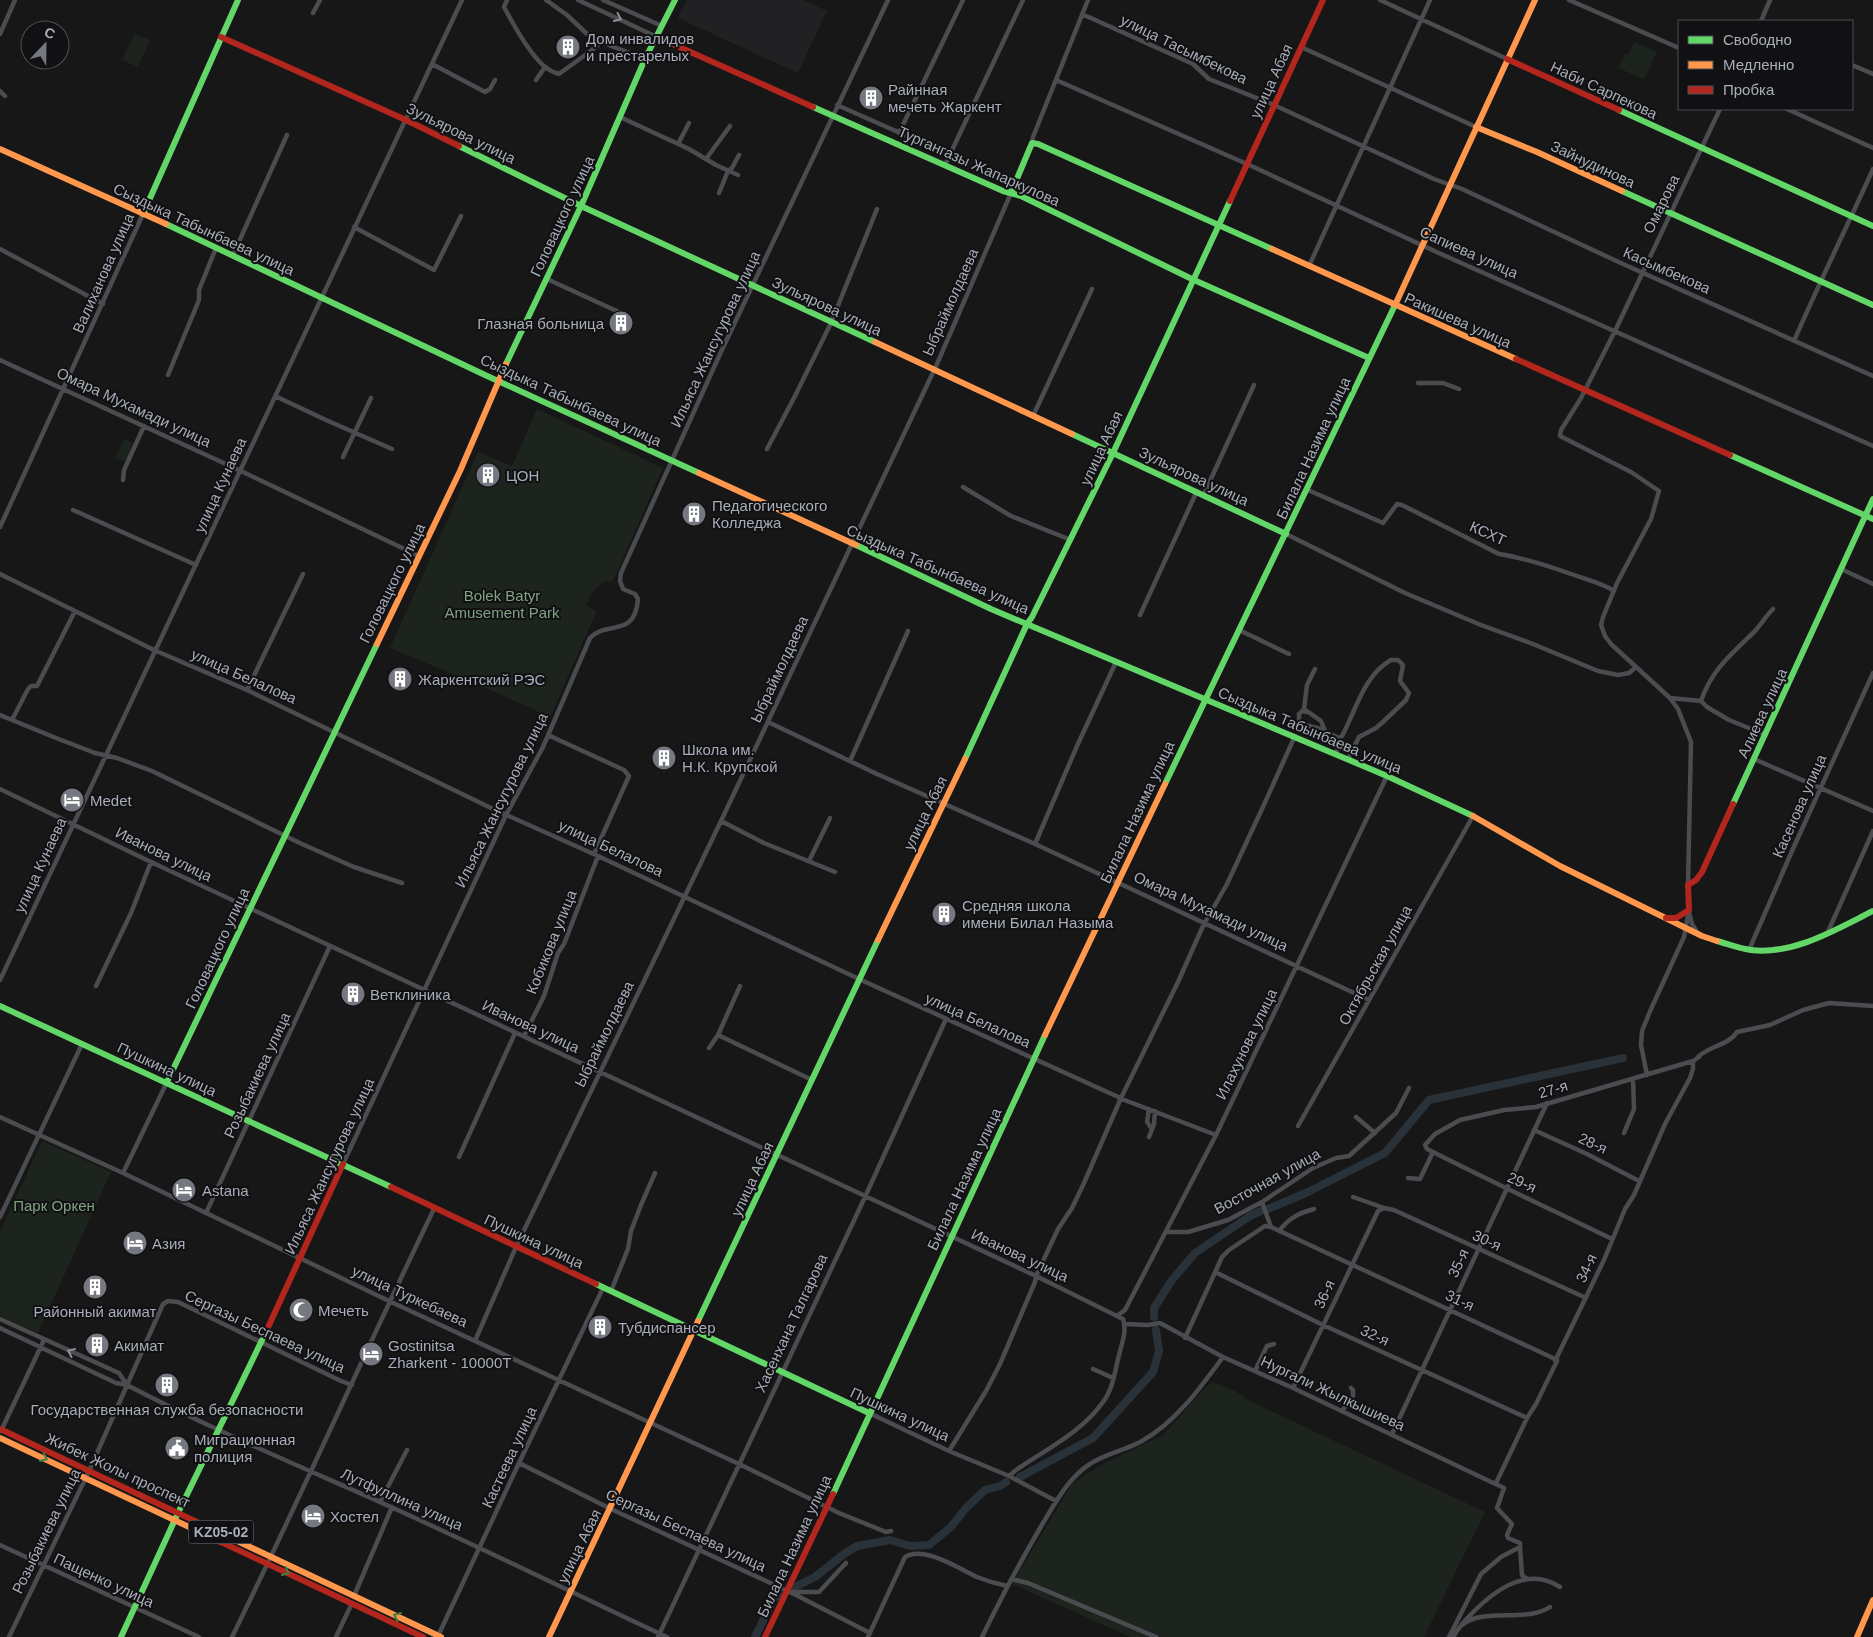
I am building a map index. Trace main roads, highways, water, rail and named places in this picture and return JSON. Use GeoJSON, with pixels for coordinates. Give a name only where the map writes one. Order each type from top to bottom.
{"type":"FeatureCollection","features":[{"type":"Feature","properties":{"kind":"main road","name":"Валиханова улица"},"geometry":{"type":"LineString","coordinates":[[143,214],[238,0]]}},
{"type":"Feature","properties":{"kind":"main road","name":"Головацкого улица"},"geometry":{"type":"LineString","coordinates":[[167,1082],[460,471],[499,380],[547,279],[645,59],[675,0]]}},
{"type":"Feature","properties":{"kind":"main road","name":"улица Абая"},"geometry":{"type":"LineString","coordinates":[[549,1637],[1027,624],[1071,540],[1113,452],[1323,0]]}},
{"type":"Feature","properties":{"kind":"main road","name":"Билала Назима улица"},"geometry":{"type":"LineString","coordinates":[[765,1637],[789,1591],[1034,1058],[1205,698],[1308,490],[1451,185],[1535,0]]}},
{"type":"Feature","properties":{"kind":"main road","name":"Зульярова улица"},"geometry":{"type":"LineString","coordinates":[[221,36],[406,120],[580,206],[831,323],[934,368],[1286,534]]}},
{"type":"Feature","properties":{"kind":"main road","name":"Тургангазы Жапаркулова"},"geometry":{"type":"LineString","coordinates":[[657,37],[1011,193],[1194,280],[1369,358]]}},
{"type":"Feature","properties":{"kind":"main road","name":"Наби Сарпекова"},"geometry":{"type":"LineString","coordinates":[[1507,59],[1873,226]]}},
{"type":"Feature","properties":{"kind":"main road","name":"Зайнудинова"},"geometry":{"type":"LineString","coordinates":[[1476,127],[1537,152],[1873,305]]}},
{"type":"Feature","properties":{"kind":"main road","name":"Ыбраймолдаева"},"geometry":{"type":"LineString","coordinates":[[1011,193],[1032,143]]}},
{"type":"Feature","properties":{"kind":"main road","name":"Ракишева улица"},"geometry":{"type":"LineString","coordinates":[[1032,143],[1220,224],[1585,391],[1873,519]]}},
{"type":"Feature","properties":{"kind":"main road","name":"Сыздыка Табынбаева улица"},"geometry":{"type":"LineString","coordinates":[[0,149],[233,255],[991,609],[1387,776],[1473,816],[1560,866],[1684,929],[1749,950],[1784,950],[1827,934],[1873,912]]}},
{"type":"Feature","properties":{"kind":"main road","name":"Алиева улица"},"geometry":{"type":"LineString","coordinates":[[1665,918],[1676,918],[1689,910],[1688,885],[1696,880],[1702,872],[1873,498]]}},
{"type":"Feature","properties":{"kind":"main road","name":"Пушкина улица"},"geometry":{"type":"LineString","coordinates":[[0,1006],[343,1164],[434,1209],[870,1413]]}},
{"type":"Feature","properties":{"kind":"main road","name":"Ильяса Жансугурова улица"},"geometry":{"type":"LineString","coordinates":[[121,1637],[178,1513],[262,1342],[343,1164]]}},
{"type":"Feature","properties":{"kind":"main road","name":"Жибек Жолы проспект"},"geometry":{"type":"LineString","coordinates":[[1,1430],[439,1636]]}},
{"type":"Feature","properties":{"kind":"main road","name":"Жибек Жолы проспект"},"geometry":{"type":"LineString","coordinates":[[0,1438],[423,1637]]}},
{"type":"Feature","properties":{"kind":"main road"},"geometry":{"type":"LineString","coordinates":[[1857,1637],[1873,1600]]}},
{"type":"Feature","properties":{"kind":"waterway"},"geometry":{"type":"LineString","coordinates":[[1268,1209],[1306,1193],[1385,1153],[1429,1100],[1623,1058]]}},
{"type":"Feature","properties":{"kind":"waterway"},"geometry":{"type":"LineString","coordinates":[[1154,1317],[1154,1308],[1172,1280],[1195,1253],[1250,1216],[1261,1211]]}},
{"type":"Feature","properties":{"kind":"waterway"},"geometry":{"type":"LineString","coordinates":[[1020,1477],[1093,1438],[1153,1372],[1159,1351],[1156,1330]]}},
{"type":"Feature","properties":{"kind":"waterway"},"geometry":{"type":"LineString","coordinates":[[791,1589],[815,1577],[857,1546],[890,1540],[910,1546],[929,1545],[951,1527],[966,1508],[985,1490],[1000,1486],[1006,1482]]}},
{"type":"Feature","properties":{"kind":"waterway"},"geometry":{"type":"LineString","coordinates":[[755,1637],[774,1598],[781,1595]]}},
{"type":"Feature","properties":{"kind":"place","name":"Дом инвалидов и престарелых"},"geometry":{"type":"Point","coordinates":[568,47]}},
{"type":"Feature","properties":{"kind":"place","name":"Райнная мечеть Жаркент"},"geometry":{"type":"Point","coordinates":[871,98]}},
{"type":"Feature","properties":{"kind":"place","name":"Глазная больница"},"geometry":{"type":"Point","coordinates":[621,323]}},
{"type":"Feature","properties":{"kind":"place","name":"ЦОН"},"geometry":{"type":"Point","coordinates":[488,475]}},
{"type":"Feature","properties":{"kind":"place","name":"Педагогического Колледжа"},"geometry":{"type":"Point","coordinates":[694,514]}},
{"type":"Feature","properties":{"kind":"place","name":"Жаркентский РЭС"},"geometry":{"type":"Point","coordinates":[400,679]}},
{"type":"Feature","properties":{"kind":"place","name":"Школа им. Н.К. Крупской"},"geometry":{"type":"Point","coordinates":[664,758]}},
{"type":"Feature","properties":{"kind":"place","name":"Medet"},"geometry":{"type":"Point","coordinates":[72,800]}},
{"type":"Feature","properties":{"kind":"place","name":"Средняя школа имени Билал Назыма"},"geometry":{"type":"Point","coordinates":[944,914]}},
{"type":"Feature","properties":{"kind":"place","name":"Ветклиника"},"geometry":{"type":"Point","coordinates":[353,994]}},
{"type":"Feature","properties":{"kind":"place","name":"Astana"},"geometry":{"type":"Point","coordinates":[184,1190]}},
{"type":"Feature","properties":{"kind":"place","name":"Азия"},"geometry":{"type":"Point","coordinates":[135,1243]}},
{"type":"Feature","properties":{"kind":"place","name":"Районный акимат"},"geometry":{"type":"Point","coordinates":[95,1287]}},
{"type":"Feature","properties":{"kind":"place","name":"Мечеть"},"geometry":{"type":"Point","coordinates":[301,1310]}},
{"type":"Feature","properties":{"kind":"place","name":"Тубдиспансер"},"geometry":{"type":"Point","coordinates":[600,1327]}},
{"type":"Feature","properties":{"kind":"place","name":"Акимат"},"geometry":{"type":"Point","coordinates":[97,1345]}},
{"type":"Feature","properties":{"kind":"place","name":"Gostinitsa Zharkent - 10000T"},"geometry":{"type":"Point","coordinates":[371,1354]}},
{"type":"Feature","properties":{"kind":"place","name":"Государственная служба безопасности"},"geometry":{"type":"Point","coordinates":[167,1385]}},
{"type":"Feature","properties":{"kind":"place","name":"Миграционная полиция"},"geometry":{"type":"Point","coordinates":[177,1448]}},
{"type":"Feature","properties":{"kind":"place","name":"Хостел"},"geometry":{"type":"Point","coordinates":[313,1516]}},
{"type":"Feature","properties":{"kind":"park label","name":"Bolek Batyr Amusement Park"},"geometry":{"type":"Point","coordinates":[502,604]}},
{"type":"Feature","properties":{"kind":"park label","name":"Парк Оркен"},"geometry":{"type":"Point","coordinates":[54,1205]}}]}
